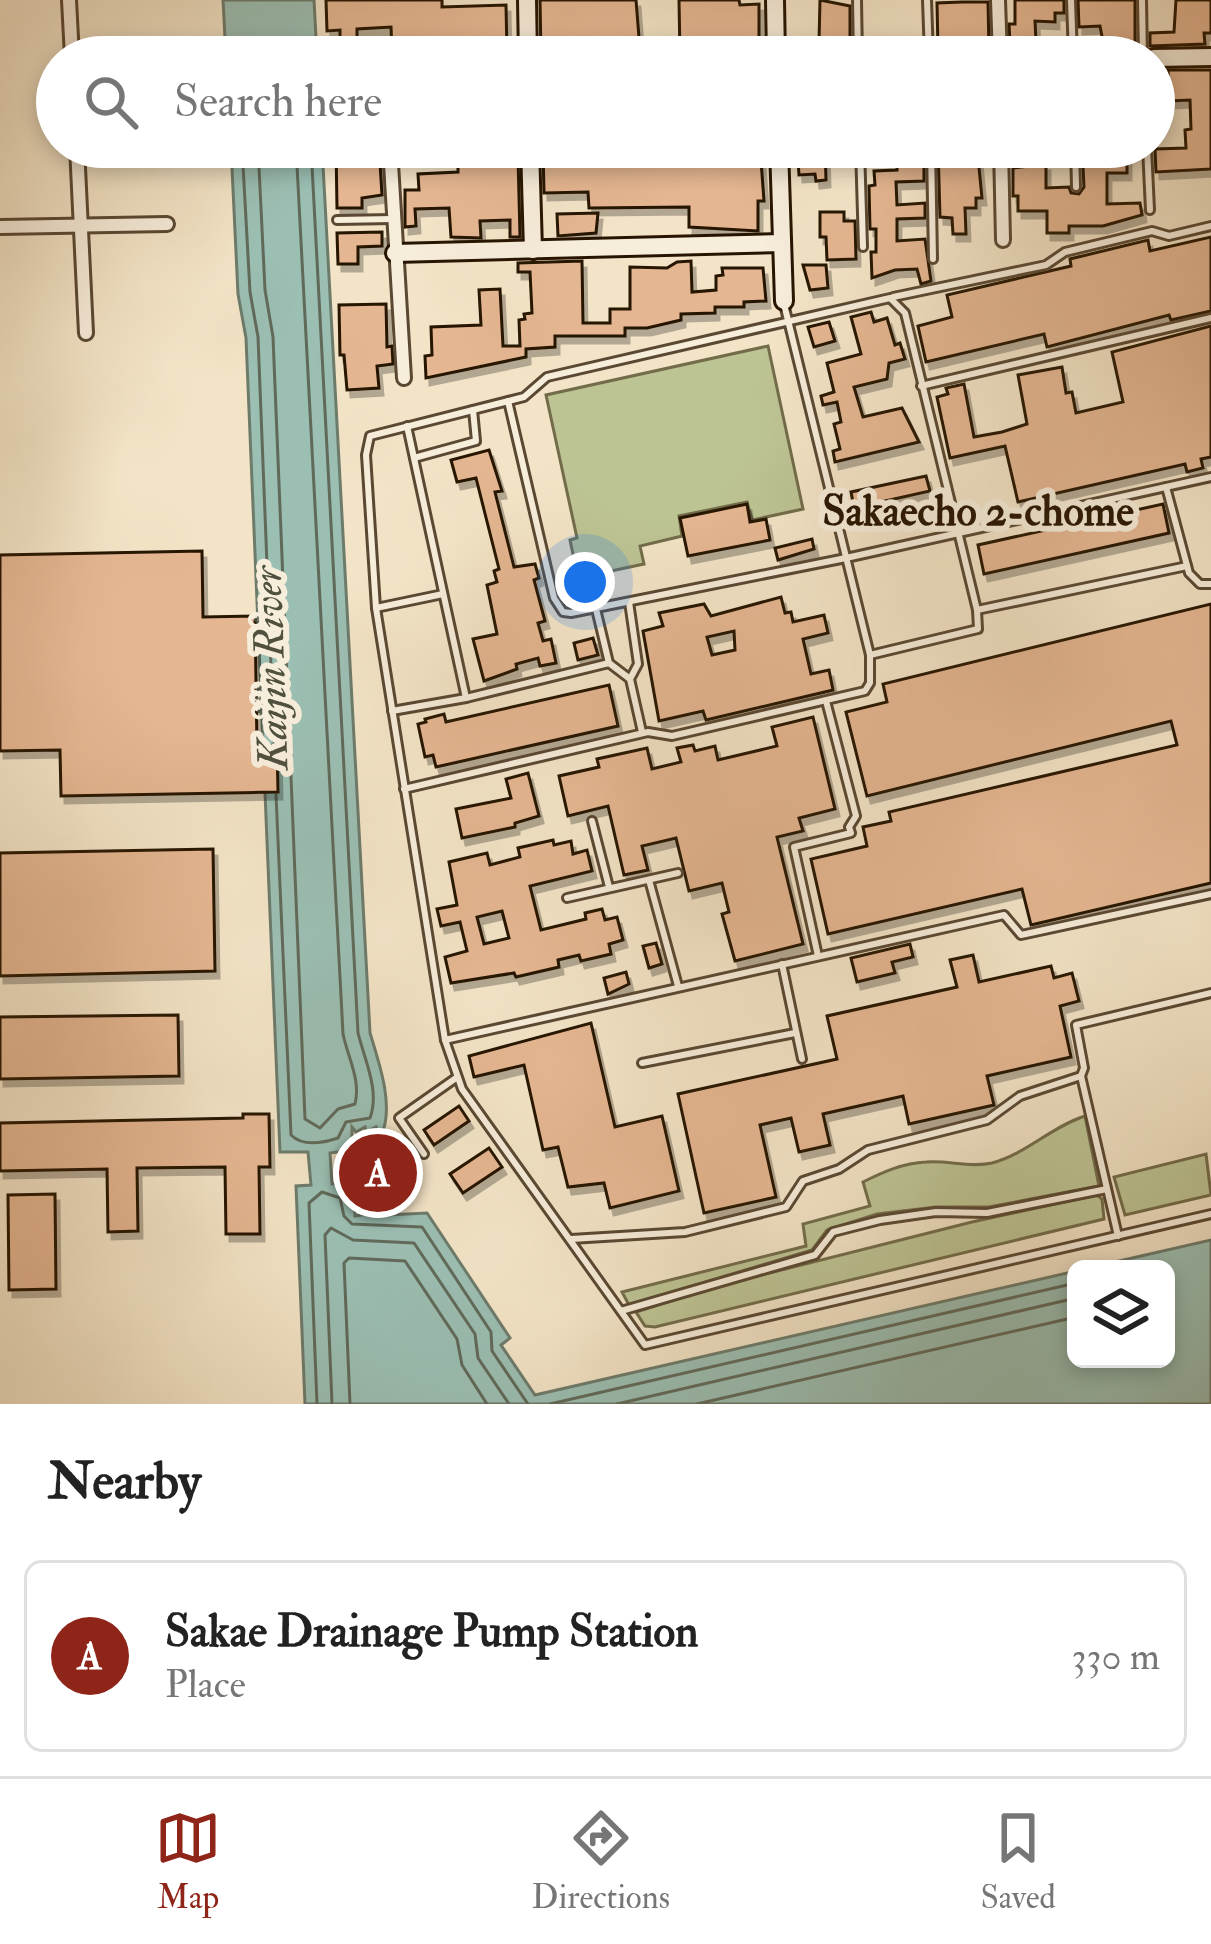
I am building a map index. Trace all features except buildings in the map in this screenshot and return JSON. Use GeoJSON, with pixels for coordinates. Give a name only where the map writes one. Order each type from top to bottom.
{"type":"FeatureCollection","features":[{"type":"Feature","properties":{"kind":"street"},"geometry":{"type":"LineString","coordinates":[[69,0],[71,36]]}},
{"type":"Feature","properties":{"kind":"street"},"geometry":{"type":"LineString","coordinates":[[527,0],[528,36]]}},
{"type":"Feature","properties":{"kind":"street"},"geometry":{"type":"LineString","coordinates":[[775,0],[776,36]]}},
{"type":"Feature","properties":{"kind":"street"},"geometry":{"type":"LineString","coordinates":[[998,0],[999,36]]}},
{"type":"Feature","properties":{"kind":"street"},"geometry":{"type":"LineString","coordinates":[[1175,58],[1211,57]]}},
{"type":"Feature","properties":{"kind":"street"},"geometry":{"type":"LineString","coordinates":[[78,168],[86,333]]}},
{"type":"Feature","properties":{"kind":"street"},"geometry":{"type":"LineString","coordinates":[[392,168],[404,379]]}},
{"type":"Feature","properties":{"kind":"street"},"geometry":{"type":"LineString","coordinates":[[530,168],[532,250]]}},
{"type":"Feature","properties":{"kind":"street"},"geometry":{"type":"LineString","coordinates":[[780,168],[784,301]]}},
{"type":"Feature","properties":{"kind":"street"},"geometry":{"type":"LineString","coordinates":[[1002,168],[1004,240]]}},
{"type":"Feature","properties":{"kind":"street"},"geometry":{"type":"LineString","coordinates":[[0,227],[167,224]]}},
{"type":"Feature","properties":{"kind":"street"},"geometry":{"type":"LineString","coordinates":[[395,253],[782,243]]}},
{"type":"Feature","properties":{"kind":"lane"},"geometry":{"type":"LineString","coordinates":[[857,0],[858,36]]}},
{"type":"Feature","properties":{"kind":"lane"},"geometry":{"type":"LineString","coordinates":[[927,0],[928,36]]}},
{"type":"Feature","properties":{"kind":"lane"},"geometry":{"type":"LineString","coordinates":[[1071,0],[1072,36]]}},
{"type":"Feature","properties":{"kind":"lane"},"geometry":{"type":"LineString","coordinates":[[1142,0],[1143,36]]}},
{"type":"Feature","properties":{"kind":"lane"},"geometry":{"type":"LineString","coordinates":[[861,168],[863,247]]}},
{"type":"Feature","properties":{"kind":"lane"},"geometry":{"type":"LineString","coordinates":[[931,168],[933,259]]}},
{"type":"Feature","properties":{"kind":"lane"},"geometry":{"type":"LineString","coordinates":[[1076,168],[1076,187]]}},
{"type":"Feature","properties":{"kind":"lane"},"geometry":{"type":"LineString","coordinates":[[1148,168],[1150,211]]}},
{"type":"Feature","properties":{"kind":"lane"},"geometry":{"type":"LineString","coordinates":[[337,220],[394,220]]}},
{"type":"Feature","properties":{"kind":"lane"},"geometry":{"type":"LineString","coordinates":[[1211,226],[1169,236],[1152,231],[1065,252],[1046,265],[547,376],[524,397],[374,434],[367,440],[376,608],[455,1078],[645,1345],[1211,1214]]}},
{"type":"Feature","properties":{"kind":"lane"},"geometry":{"type":"LineString","coordinates":[[870,655],[977,629],[977,610],[905,313],[890,298]]}},
{"type":"Feature","properties":{"kind":"lane"},"geometry":{"type":"LineString","coordinates":[[404,789],[642,734],[672,736],[865,691],[870,683],[870,655],[784,301]]}},
{"type":"Feature","properties":{"kind":"lane"},"geometry":{"type":"LineString","coordinates":[[921,386],[1211,318]]}},
{"type":"Feature","properties":{"kind":"lane"},"geometry":{"type":"LineString","coordinates":[[508,400],[556,605],[572,614],[1211,477]]}},
{"type":"Feature","properties":{"kind":"lane"},"geometry":{"type":"LineString","coordinates":[[414,458],[476,441],[472,410]]}},
{"type":"Feature","properties":{"kind":"lane"},"geometry":{"type":"LineString","coordinates":[[407,425],[466,698]]}},
{"type":"Feature","properties":{"kind":"lane"},"geometry":{"type":"LineString","coordinates":[[1166,487],[1186,566],[1195,580],[1211,584]]}},
{"type":"Feature","properties":{"kind":"lane"},"geometry":{"type":"LineString","coordinates":[[977,610],[1186,566]]}},
{"type":"Feature","properties":{"kind":"lane"},"geometry":{"type":"LineString","coordinates":[[376,608],[443,594]]}},
{"type":"Feature","properties":{"kind":"lane"},"geometry":{"type":"LineString","coordinates":[[629,602],[638,664],[630,679],[642,734]]}},
{"type":"Feature","properties":{"kind":"lane"},"geometry":{"type":"LineString","coordinates":[[596,609],[609,663],[630,679]]}},
{"type":"Feature","properties":{"kind":"lane"},"geometry":{"type":"LineString","coordinates":[[392,711],[609,663]]}},
{"type":"Feature","properties":{"kind":"lane"},"geometry":{"type":"LineString","coordinates":[[818,956],[794,847],[851,833],[849,827],[856,816],[826,701]]}},
{"type":"Feature","properties":{"kind":"lane"},"geometry":{"type":"LineString","coordinates":[[592,821],[610,889]]}},
{"type":"Feature","properties":{"kind":"lane"},"geometry":{"type":"LineString","coordinates":[[568,898],[678,873]]}},
{"type":"Feature","properties":{"kind":"lane"},"geometry":{"type":"LineString","coordinates":[[649,880],[678,987]]}},
{"type":"Feature","properties":{"kind":"lane"},"geometry":{"type":"LineString","coordinates":[[445,1040],[1004,915],[1021,935],[1211,895]]}},
{"type":"Feature","properties":{"kind":"lane"},"geometry":{"type":"LineString","coordinates":[[782,964],[802,1060]]}},
{"type":"Feature","properties":{"kind":"lane"},"geometry":{"type":"LineString","coordinates":[[1118,1235],[1081,1076],[1084,1068],[1076,1025],[1211,993]]}},
{"type":"Feature","properties":{"kind":"lane"},"geometry":{"type":"LineString","coordinates":[[642,1063],[795,1033]]}},
{"type":"Feature","properties":{"kind":"lane"},"geometry":{"type":"LineString","coordinates":[[570,1240],[685,1232],[786,1208],[803,1181],[839,1169],[868,1150],[987,1120],[1029,1092],[1081,1076]]}},
{"type":"Feature","properties":{"kind":"lane"},"geometry":{"type":"LineString","coordinates":[[424,1154],[399,1118],[455,1078]]}},
{"type":"Feature","properties":{"kind":"lane"},"geometry":{"type":"LineString","coordinates":[[621,1312],[815,1255],[833,1232],[880,1220],[936,1212],[986,1213],[1108,1189]]}},
{"type":"Feature","properties":{"kind":"green space"},"geometry":{"type":"Polygon","coordinates":[[[768,346],[803,509],[752,520],[747,502],[679,516],[682,536],[640,546],[644,564],[578,578],[570,540],[577,538],[546,395],[768,346]]]}},
{"type":"Feature","properties":{"kind":"green space"},"geometry":{"type":"Polygon","coordinates":[[[1085,1116],[1099,1186],[989,1207],[877,1214],[827,1230],[812,1250],[629,1305],[622,1292],[806,1246],[803,1224],[870,1206],[863,1182],[871,1178],[918,1163],[992,1163],[1085,1116]]]}},
{"type":"Feature","properties":{"kind":"green space"},"geometry":{"type":"Polygon","coordinates":[[[1206,1154],[1211,1195],[1125,1215],[1114,1177],[1206,1154]]]}},
{"type":"Feature","properties":{"kind":"green space"},"geometry":{"type":"Polygon","coordinates":[[[1097,1195],[1102,1199],[1104,1219],[655,1327],[645,1326],[636,1312],[714,1287],[1097,1195]]]}},
{"type":"Feature","properties":{"kind":"water"},"geometry":{"type":"Polygon","coordinates":[[[223,0],[314,0],[316,36],[225,36],[223,0]]]}},
{"type":"Feature","properties":{"kind":"water","name":"Kaijin River"},"geometry":{"type":"Polygon","coordinates":[[[232,168],[323,168],[370,1033],[386,1108],[383,1131],[376,1127],[366,1132],[365,1127],[356,1132],[352,1127],[352,1150],[330,1153],[332,1184],[353,1183],[355,1216],[387,1211],[388,1215],[427,1213],[510,1338],[501,1345],[535,1395],[1067,1273],[1067,1368],[1175,1368],[1175,1260],[1123,1260],[1211,1240],[1211,1404],[305,1404],[296,1186],[311,1185],[308,1152],[280,1152],[246,338],[238,294],[232,168]]]}},
{"type":"Feature","properties":{"kind":"place","name":"Sakae Drainage Pump Station"},"geometry":{"type":"Point","coordinates":[378,1173]}},
{"type":"Feature","properties":{"kind":"district","name":"Sakaecho 2-chome"},"geometry":{"type":"Point","coordinates":[978,512]}}]}
